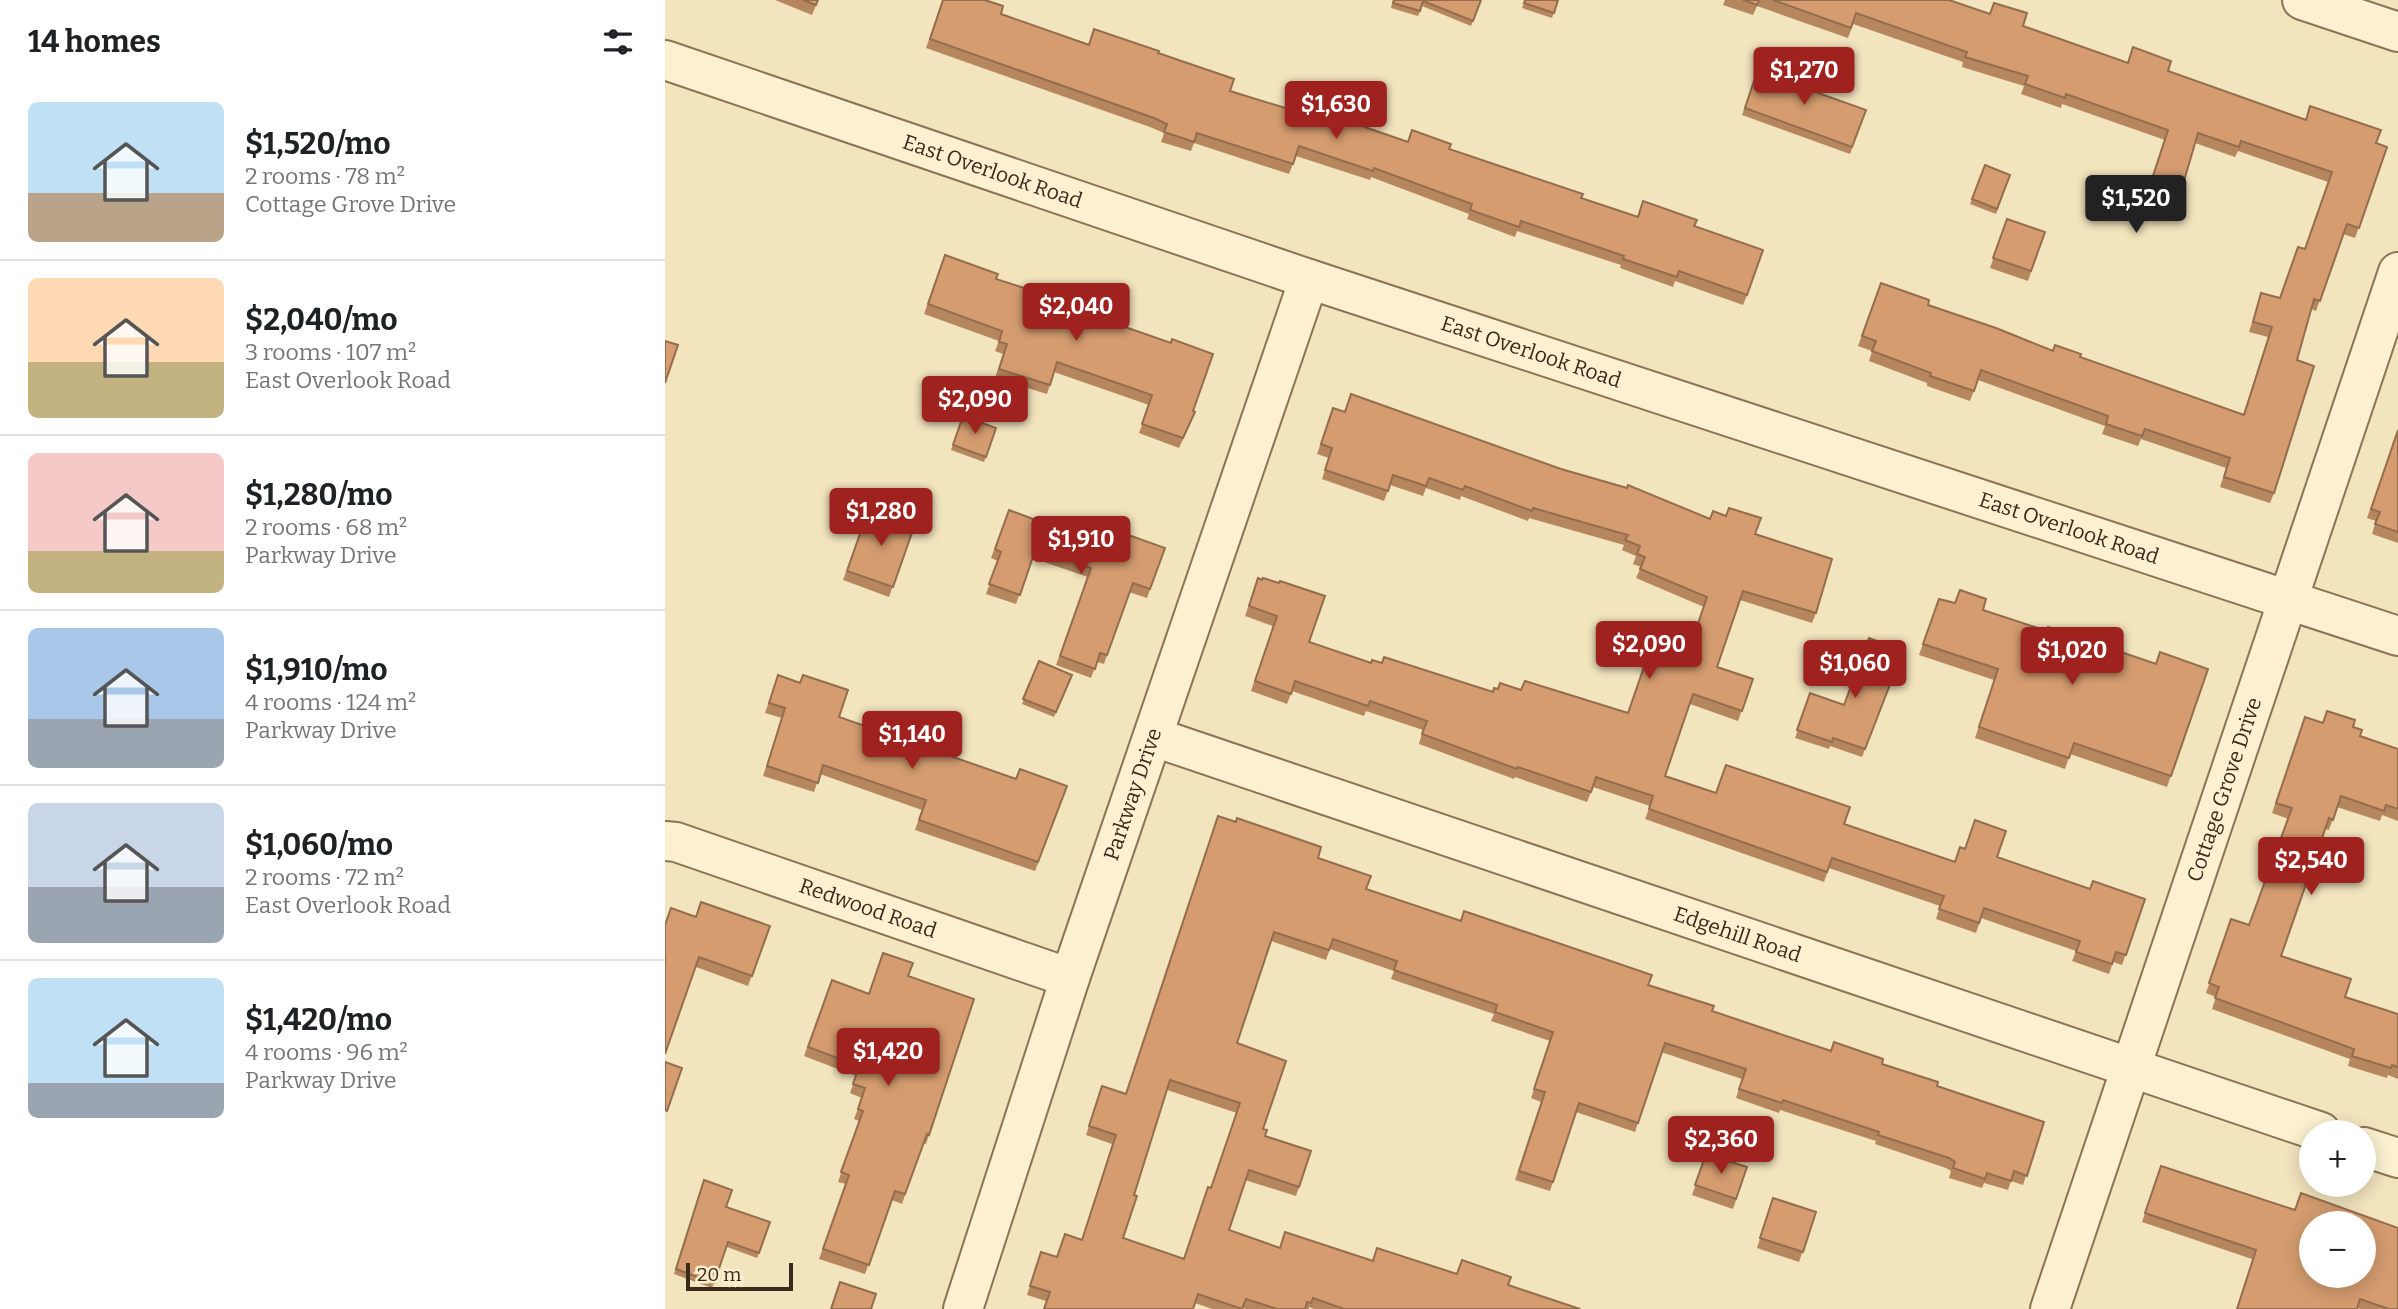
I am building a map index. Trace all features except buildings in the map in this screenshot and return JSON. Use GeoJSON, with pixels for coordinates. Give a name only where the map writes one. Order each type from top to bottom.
{"type":"FeatureCollection","features":[{"type":"Feature","properties":{"kind":"street"},"geometry":{"type":"LineString","coordinates":[[2302,0],[2398,32]]}},
{"type":"Feature","properties":{"kind":"street","name":"East Overlook Road"},"geometry":{"type":"LineString","coordinates":[[665,60],[1309,279],[2398,636]]}},
{"type":"Feature","properties":{"kind":"street","name":"Cottage Grove Drive"},"geometry":{"type":"LineString","coordinates":[[2050,1309],[2398,272]]}},
{"type":"Feature","properties":{"kind":"street","name":"Parkway Drive"},"geometry":{"type":"LineString","coordinates":[[963,1309],[1070,978],[1309,279]]}},
{"type":"Feature","properties":{"kind":"street","name":"Edgehill Road"},"geometry":{"type":"LineString","coordinates":[[1154,737],[2299,1125]]}},
{"type":"Feature","properties":{"kind":"street","name":"Redwood Road"},"geometry":{"type":"LineString","coordinates":[[665,841],[1070,978]]}},
{"type":"Feature","properties":{"kind":"street"},"geometry":{"type":"LineString","coordinates":[[2376,1151],[2398,1158]]}}]}
